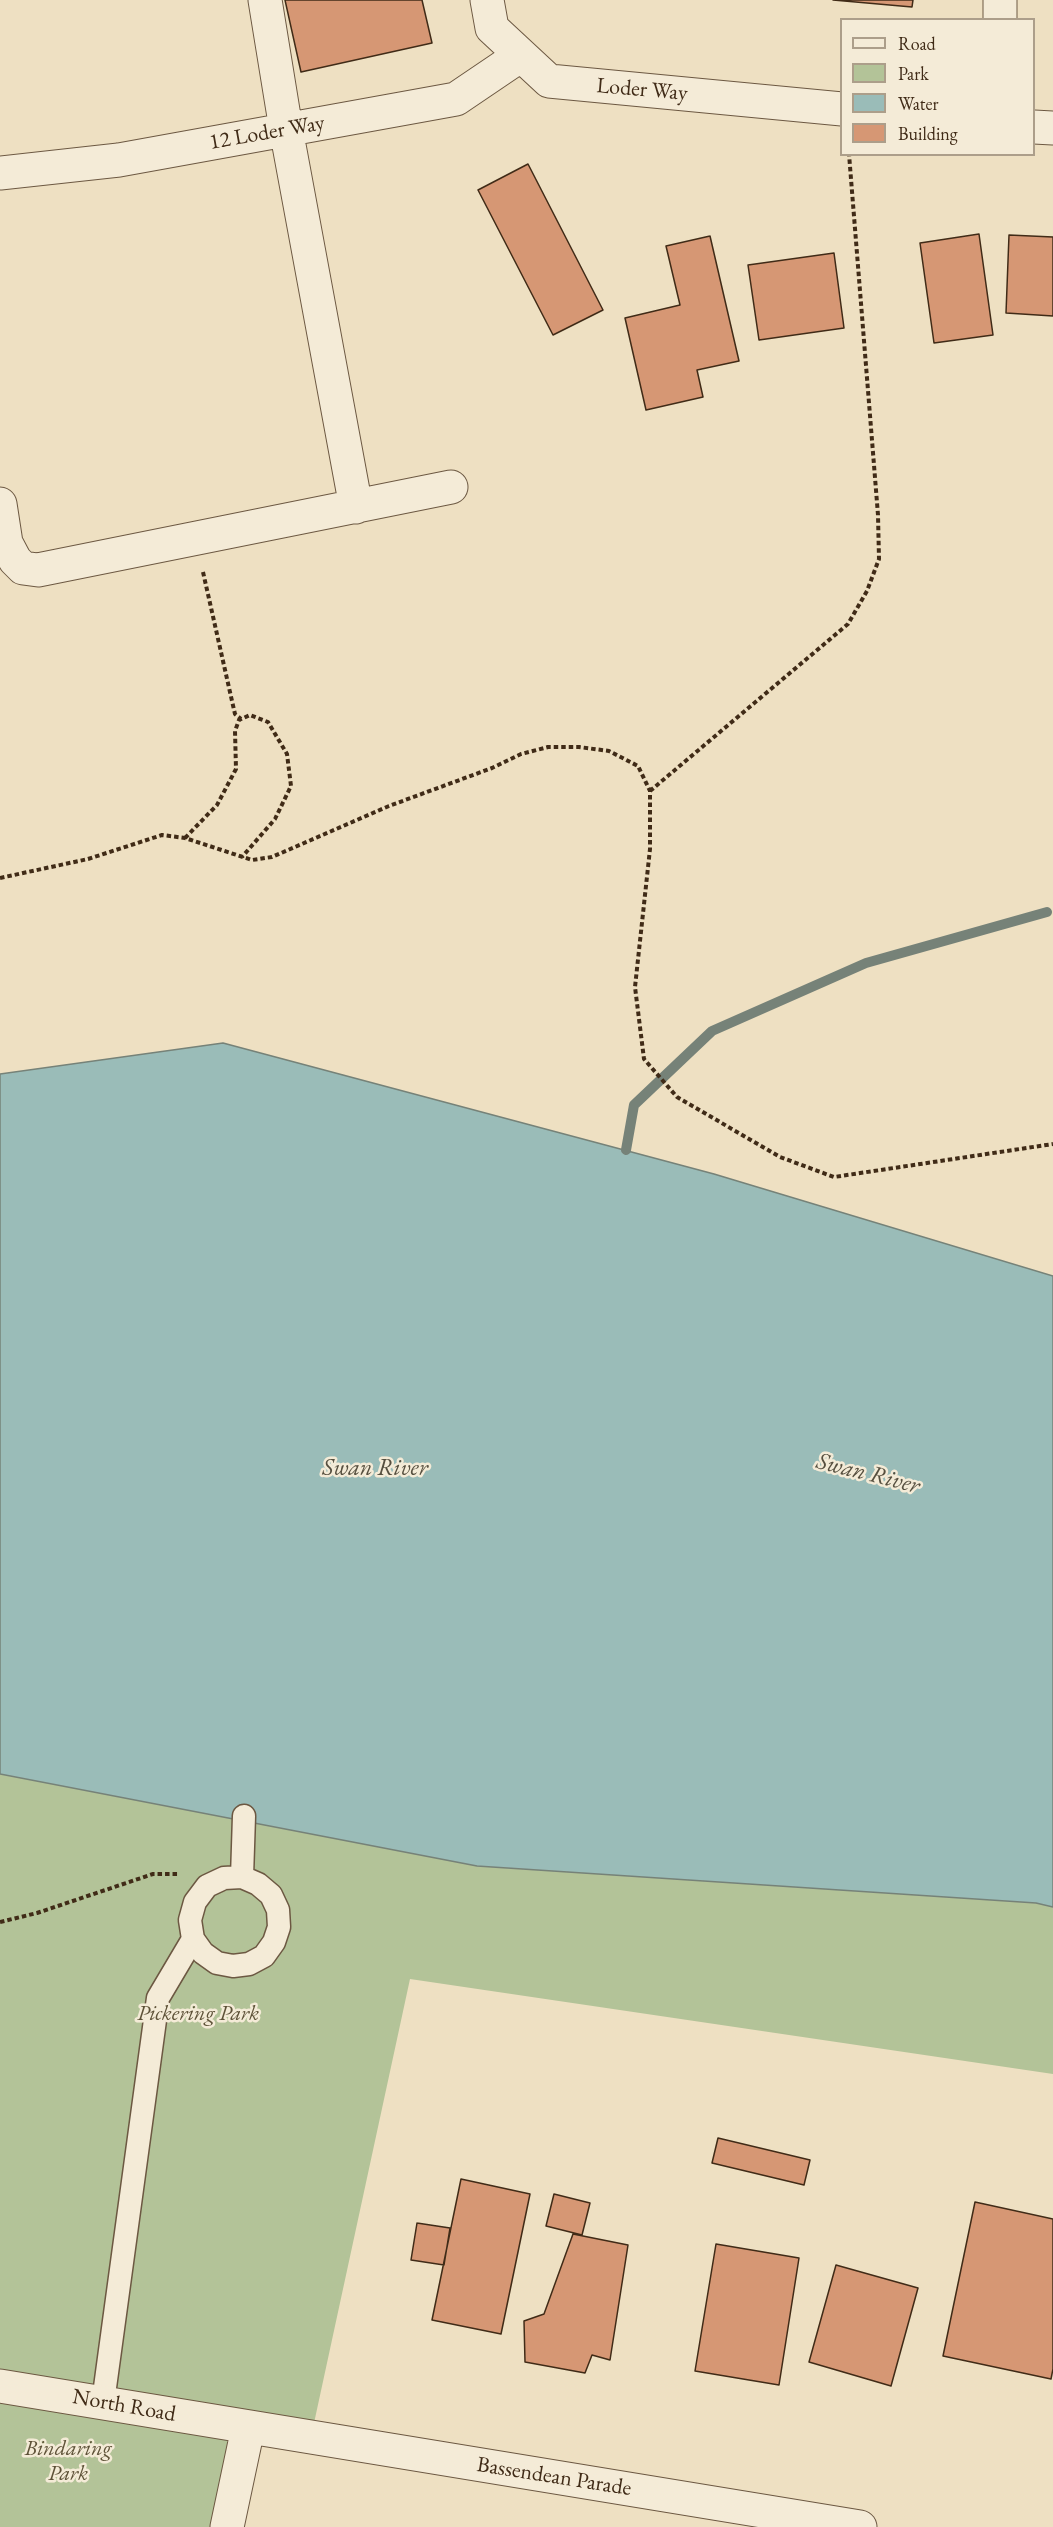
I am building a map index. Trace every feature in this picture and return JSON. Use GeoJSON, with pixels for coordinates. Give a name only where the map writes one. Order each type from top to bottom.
{"type":"FeatureCollection","features":[{"type":"Feature","properties":{"kind":"street"},"geometry":{"type":"LineString","coordinates":[[265,0],[286,129],[356,507]]}},
{"type":"Feature","properties":{"kind":"street","name":"Loder Way"},"geometry":{"type":"LineString","coordinates":[[487,0],[492,28],[549,81],[840,109]]}},
{"type":"Feature","properties":{"kind":"street"},"geometry":{"type":"LineString","coordinates":[[1000,0],[1000,18]]}},
{"type":"Feature","properties":{"kind":"street","name":"12 Loder Way"},"geometry":{"type":"LineString","coordinates":[[0,172],[119,160],[456,99],[521,55]]}},
{"type":"Feature","properties":{"kind":"street"},"geometry":{"type":"LineString","coordinates":[[1035,127],[1053,128]]}},
{"type":"Feature","properties":{"kind":"street"},"geometry":{"type":"LineString","coordinates":[[0,504],[6,543],[15,560],[23,568],[31,569],[63,567],[451,487]]}},
{"type":"Feature","properties":{"kind":"street","name":"North Road"},"geometry":{"type":"LineString","coordinates":[[0,2386],[248,2428]]}},
{"type":"Feature","properties":{"kind":"street"},"geometry":{"type":"LineString","coordinates":[[227,2527],[248,2428]]}},
{"type":"Feature","properties":{"kind":"street","name":"Bassendean Parade"},"geometry":{"type":"LineString","coordinates":[[248,2428],[860,2527]]}},
{"type":"Feature","properties":{"kind":"lane"},"geometry":{"type":"LineString","coordinates":[[233,1878],[244,1816]]}},
{"type":"Feature","properties":{"kind":"lane"},"geometry":{"type":"LineString","coordinates":[[233,1878],[258,1884],[271,1895],[278,1910],[279,1927],[274,1942],[264,1956],[249,1964],[233,1966],[217,1963],[203,1953],[193,1939],[190,1920],[195,1902],[207,1886],[233,1878]]}},
{"type":"Feature","properties":{"kind":"lane"},"geometry":{"type":"LineString","coordinates":[[103,2402],[158,1998],[193,1939]]}},
{"type":"Feature","properties":{"kind":"path"},"geometry":{"type":"LineString","coordinates":[[650,790],[848,624],[867,591],[879,559],[879,515],[849,156]]}},
{"type":"Feature","properties":{"kind":"path"},"geometry":{"type":"LineString","coordinates":[[196,539],[231,701],[235,714],[241,719]]}},
{"type":"Feature","properties":{"kind":"path"},"geometry":{"type":"LineString","coordinates":[[185,838],[217,804],[236,769],[235,731],[239,720],[250,715],[268,722],[287,754],[291,786],[275,819],[242,856]]}},
{"type":"Feature","properties":{"kind":"path"},"geometry":{"type":"LineString","coordinates":[[0,878],[88,859],[162,835],[185,838],[252,860],[272,857],[389,806],[492,768],[521,754],[548,747],[579,747],[609,751],[638,766],[650,790],[650,849],[635,987],[644,1059],[677,1097],[780,1157],[834,1177],[1053,1144]]}},
{"type":"Feature","properties":{"kind":"path"},"geometry":{"type":"LineString","coordinates":[[0,1922],[37,1913],[153,1874],[191,1874],[233,1878]]}},
{"type":"Feature","properties":{"kind":"green space","name":"Pickering Park"},"geometry":{"type":"Polygon","coordinates":[[[0,1774],[477,1866],[1036,1903],[1053,1907],[1053,2074],[410,1979],[311,2437],[248,2428],[227,2527],[0,2527],[0,1774]]]}},
{"type":"Feature","properties":{"kind":"water","name":"Swan River"},"geometry":{"type":"Polygon","coordinates":[[[223,1043],[714,1174],[1053,1276],[1053,1907],[1036,1903],[477,1866],[0,1774],[0,1074],[223,1043]]]}},
{"type":"Feature","properties":{"kind":"building"},"geometry":{"type":"Polygon","coordinates":[[[285,0],[422,0],[432,43],[301,72],[285,0]]]}},
{"type":"Feature","properties":{"kind":"building"},"geometry":{"type":"Polygon","coordinates":[[[833,0],[913,0],[912,7],[833,0]]]}},
{"type":"Feature","properties":{"kind":"building"},"geometry":{"type":"Polygon","coordinates":[[[528,164],[603,310],[553,335],[478,190],[528,164]]]}},
{"type":"Feature","properties":{"kind":"building"},"geometry":{"type":"Polygon","coordinates":[[[979,234],[993,335],[934,343],[920,243],[979,234]]]}},
{"type":"Feature","properties":{"kind":"building"},"geometry":{"type":"Polygon","coordinates":[[[1009,235],[1053,237],[1053,316],[1006,313],[1009,235]]]}},
{"type":"Feature","properties":{"kind":"building"},"geometry":{"type":"Polygon","coordinates":[[[710,236],[739,361],[697,370],[703,397],[646,410],[625,318],[680,305],[666,246],[710,236]]]}},
{"type":"Feature","properties":{"kind":"building"},"geometry":{"type":"Polygon","coordinates":[[[834,253],[844,328],[759,340],[748,265],[834,253]]]}},
{"type":"Feature","properties":{"kind":"building"},"geometry":{"type":"Polygon","coordinates":[[[718,2138],[810,2160],[804,2185],[712,2163],[718,2138]]]}},
{"type":"Feature","properties":{"kind":"building"},"geometry":{"type":"Polygon","coordinates":[[[461,2179],[530,2194],[501,2334],[432,2320],[461,2179]]]}},
{"type":"Feature","properties":{"kind":"building"},"geometry":{"type":"Polygon","coordinates":[[[554,2194],[590,2203],[582,2235],[546,2226],[554,2194]]]}},
{"type":"Feature","properties":{"kind":"building"},"geometry":{"type":"Polygon","coordinates":[[[975,2202],[1053,2219],[1053,2369],[1051,2379],[943,2356],[975,2202]]]}},
{"type":"Feature","properties":{"kind":"building"},"geometry":{"type":"Polygon","coordinates":[[[417,2223],[450,2228],[444,2265],[411,2260],[417,2223]]]}},
{"type":"Feature","properties":{"kind":"building"},"geometry":{"type":"Polygon","coordinates":[[[573,2234],[628,2245],[610,2360],[592,2355],[585,2373],[525,2362],[524,2321],[544,2314],[573,2234]]]}},
{"type":"Feature","properties":{"kind":"building"},"geometry":{"type":"Polygon","coordinates":[[[716,2244],[799,2258],[779,2385],[695,2371],[716,2244]]]}},
{"type":"Feature","properties":{"kind":"building"},"geometry":{"type":"Polygon","coordinates":[[[836,2265],[918,2288],[891,2386],[809,2362],[836,2265]]]}},
{"type":"Feature","properties":{"kind":"waterway"},"geometry":{"type":"LineString","coordinates":[[626,1150],[634,1105],[712,1031],[866,963],[1047,912]]}},
{"type":"Feature","properties":{"kind":"park label","name":"Bindaring Park"},"geometry":{"type":"Point","coordinates":[68,2462]}}]}
